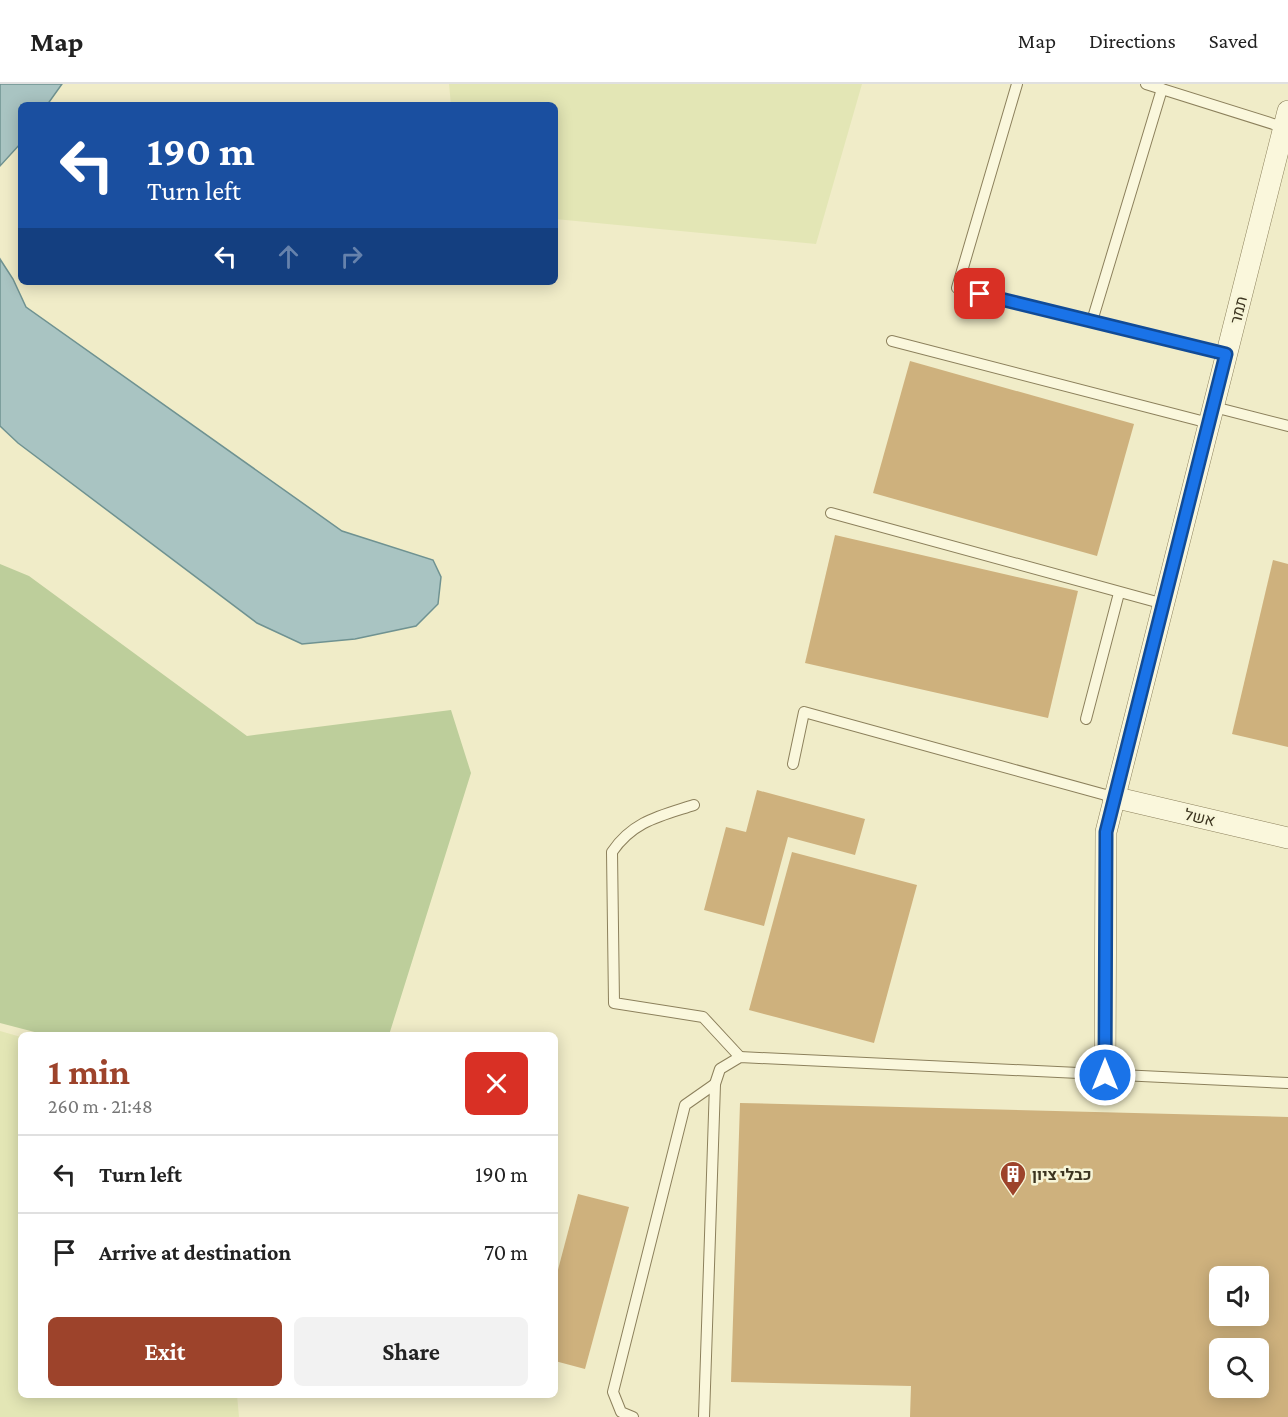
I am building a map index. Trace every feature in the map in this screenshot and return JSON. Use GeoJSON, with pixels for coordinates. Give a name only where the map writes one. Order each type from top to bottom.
{"type":"FeatureCollection","features":[{"type":"Feature","properties":{"kind":"street","name":"תמר"},"geometry":{"type":"LineString","coordinates":[[1105,1075],[1106,832],[1113,797],[1287,122]]}},
{"type":"Feature","properties":{"kind":"street","name":"אשל"},"geometry":{"type":"LineString","coordinates":[[1113,797],[1288,838]]}},
{"type":"Feature","properties":{"kind":"lane"},"geometry":{"type":"LineString","coordinates":[[1017,84],[957,288],[1226,354]]}},
{"type":"Feature","properties":{"kind":"lane"},"geometry":{"type":"LineString","coordinates":[[1146,84],[1287,122]]}},
{"type":"Feature","properties":{"kind":"lane"},"geometry":{"type":"LineString","coordinates":[[1092,321],[1162,89]]}},
{"type":"Feature","properties":{"kind":"lane"},"geometry":{"type":"LineString","coordinates":[[892,340],[1211,415],[1288,426]]}},
{"type":"Feature","properties":{"kind":"lane"},"geometry":{"type":"LineString","coordinates":[[831,513],[1164,604]]}},
{"type":"Feature","properties":{"kind":"lane"},"geometry":{"type":"LineString","coordinates":[[1086,719],[1119,593]]}},
{"type":"Feature","properties":{"kind":"lane"},"geometry":{"type":"LineString","coordinates":[[793,764],[804,712],[1113,797]]}},
{"type":"Feature","properties":{"kind":"lane"},"geometry":{"type":"LineString","coordinates":[[694,805],[648,820],[624,835],[612,852],[614,1003],[703,1017],[740,1057]]}},
{"type":"Feature","properties":{"kind":"lane"},"geometry":{"type":"LineString","coordinates":[[704,1417],[715,1084],[720,1069],[740,1057],[1288,1083]]}},
{"type":"Feature","properties":{"kind":"lane"},"geometry":{"type":"LineString","coordinates":[[633,1417],[621,1412],[613,1392],[685,1105],[715,1084]]}},
{"type":"Feature","properties":{"kind":"green space"},"geometry":{"type":"Polygon","coordinates":[[[449,84],[862,84],[816,244],[558,219],[558,102],[451,102],[449,84]]]}},
{"type":"Feature","properties":{"kind":"green space"},"geometry":{"type":"Polygon","coordinates":[[[0,564],[29,576],[247,736],[451,710],[471,773],[390,1032],[34,1032],[0,1023],[0,564]]]}},
{"type":"Feature","properties":{"kind":"green space"},"geometry":{"type":"Polygon","coordinates":[[[0,1031],[18,1036],[18,1398],[237,1398],[239,1417],[0,1417],[0,1031]]]}},
{"type":"Feature","properties":{"kind":"water"},"geometry":{"type":"Polygon","coordinates":[[[0,84],[62,84],[49,102],[18,102],[18,146],[0,166],[0,84]]]}},
{"type":"Feature","properties":{"kind":"water"},"geometry":{"type":"Polygon","coordinates":[[[0,259],[13,279],[26,307],[342,531],[433,560],[441,577],[438,604],[416,626],[355,639],[302,644],[257,623],[18,443],[0,426],[0,259]]]}},
{"type":"Feature","properties":{"kind":"building"},"geometry":{"type":"Polygon","coordinates":[[[910,361],[1134,424],[1097,556],[873,493],[910,361]]]}},
{"type":"Feature","properties":{"kind":"building"},"geometry":{"type":"Polygon","coordinates":[[[835,535],[1078,591],[1048,718],[805,663],[835,535]]]}},
{"type":"Feature","properties":{"kind":"building"},"geometry":{"type":"Polygon","coordinates":[[[1273,560],[1288,564],[1288,747],[1232,734],[1273,560]]]}},
{"type":"Feature","properties":{"kind":"building"},"geometry":{"type":"Polygon","coordinates":[[[757,790],[865,819],[855,855],[788,837],[764,926],[704,910],[726,827],[746,832],[757,790]]]}},
{"type":"Feature","properties":{"kind":"building"},"geometry":{"type":"Polygon","coordinates":[[[792,852],[917,885],[874,1043],[749,1010],[792,852]]]}},
{"type":"Feature","properties":{"kind":"building","name":"כבלי ציון"},"geometry":{"type":"Polygon","coordinates":[[[740,1103],[1288,1117],[1288,1417],[910,1417],[911,1386],[731,1382],[740,1103]]]}},
{"type":"Feature","properties":{"kind":"building"},"geometry":{"type":"Polygon","coordinates":[[[578,1194],[629,1207],[585,1369],[558,1362],[558,1270],[578,1194]]]}},
{"type":"Feature","properties":{"kind":"place","name":"כבלי ציון"},"geometry":{"type":"Point","coordinates":[1013,1197]}},
{"type":"Feature","properties":{"kind":"route"},"geometry":{"type":"LineString","coordinates":[[980,294],[1226,354],[1106,832],[1105,1075]]}}]}
